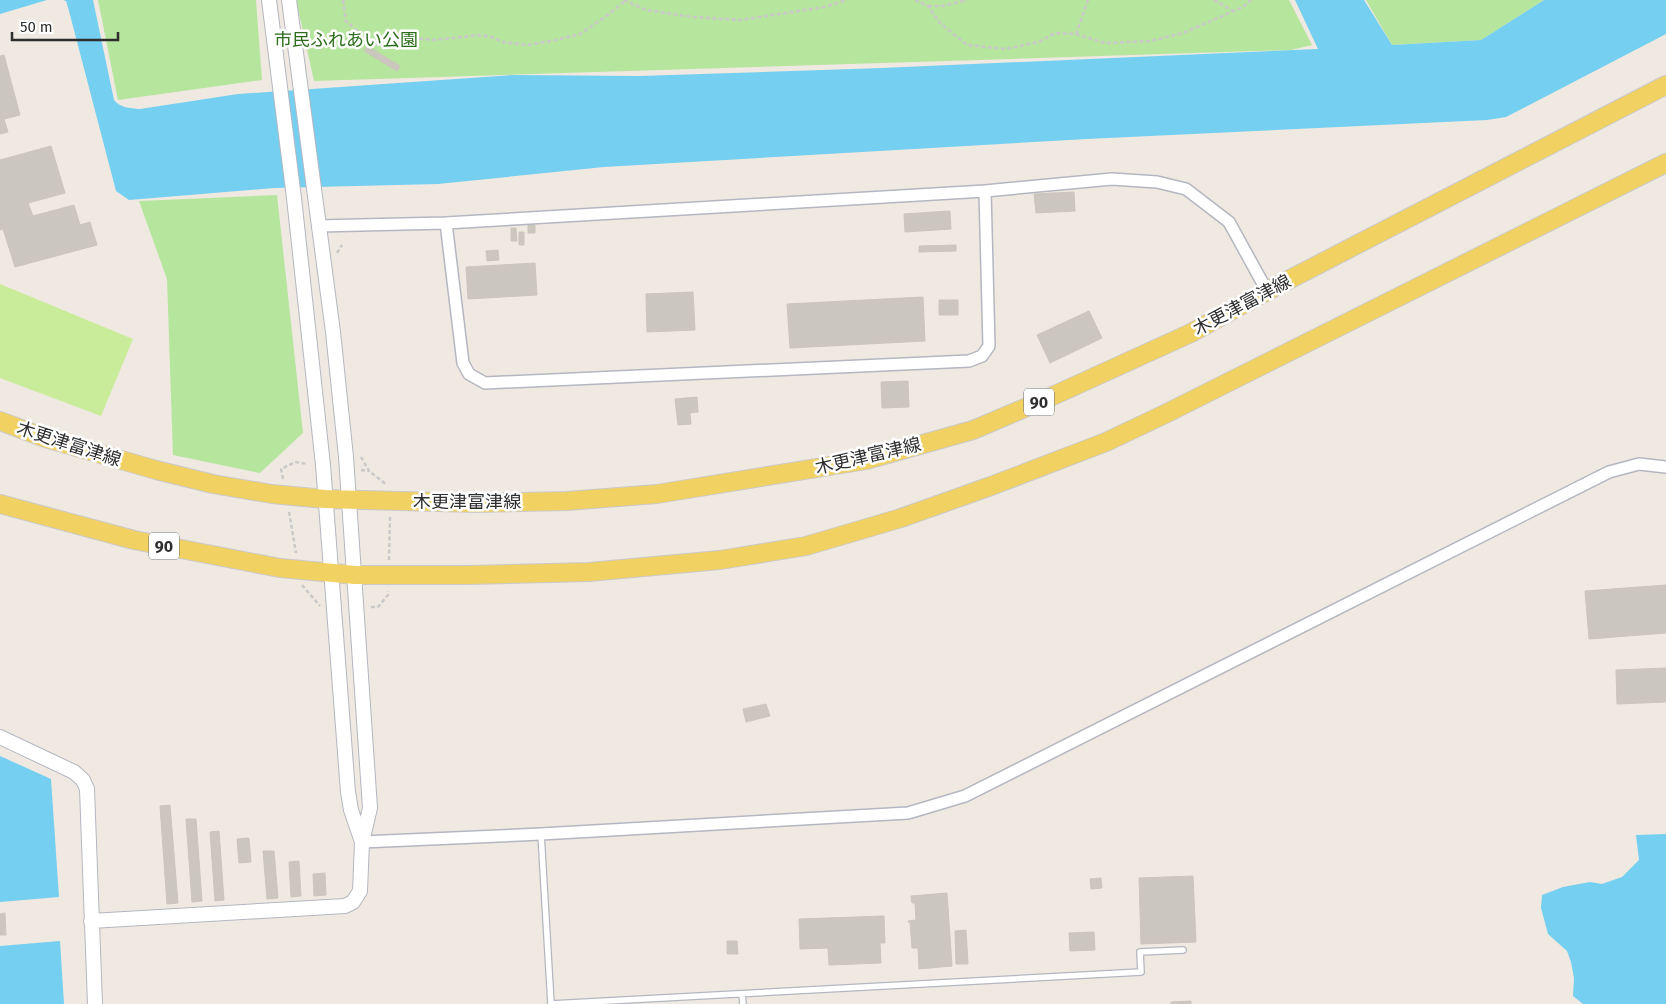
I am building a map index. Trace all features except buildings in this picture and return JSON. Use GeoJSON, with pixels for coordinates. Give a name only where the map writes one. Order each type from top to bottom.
{"type":"FeatureCollection","features":[{"type":"Feature","properties":{"kind":"main road","name":"木更津富津線"},"geometry":{"type":"LineString","coordinates":[[0,421],[45,438],[148,468],[213,484],[272,494],[390,502],[567,501],[657,494],[866,460],[973,430],[1037,403],[1191,332],[1666,85]]}},
{"type":"Feature","properties":{"kind":"main road","name":"90"},"geometry":{"type":"LineString","coordinates":[[0,504],[134,540],[280,568],[355,575],[589,572],[720,560],[806,546],[901,518],[1064,459],[1166,414],[1666,163]]}},
{"type":"Feature","properties":{"kind":"street"},"geometry":{"type":"LineString","coordinates":[[269,0],[294,198],[326,499],[348,792],[351,810],[362,842]]}},
{"type":"Feature","properties":{"kind":"street"},"geometry":{"type":"LineString","coordinates":[[91,921],[345,906],[353,902],[360,891],[362,842],[370,808],[350,500],[333,332],[289,0]]}},
{"type":"Feature","properties":{"kind":"street"},"geometry":{"type":"LineString","coordinates":[[318,226],[446,223],[985,191],[1112,179],[1158,182],[1186,190],[1230,222],[1266,292]]}},
{"type":"Feature","properties":{"kind":"street"},"geometry":{"type":"LineString","coordinates":[[446,223],[463,363],[469,374],[485,383],[969,361],[982,356],[989,346],[985,191]]}},
{"type":"Feature","properties":{"kind":"street"},"geometry":{"type":"LineString","coordinates":[[362,842],[541,834],[908,813],[944,803],[965,796],[1050,754],[1608,472],[1639,464],[1666,467]]}},
{"type":"Feature","properties":{"kind":"street"},"geometry":{"type":"LineString","coordinates":[[0,737],[74,772],[83,780],[87,790],[95,1004]]}},
{"type":"Feature","properties":{"kind":"lane"},"geometry":{"type":"LineString","coordinates":[[541,834],[551,1004],[1142,972],[1140,952],[1183,950]]}},
{"type":"Feature","properties":{"kind":"lane"},"geometry":{"type":"LineString","coordinates":[[742,994],[743,1004]]}},
{"type":"Feature","properties":{"kind":"path"},"geometry":{"type":"LineString","coordinates":[[343,0],[346,21],[371,43],[384,46],[412,38],[434,40],[479,35],[492,37],[503,42],[527,45],[550,41],[580,34],[625,0],[646,10],[693,17],[740,20],[825,7],[847,0]]}},
{"type":"Feature","properties":{"kind":"path"},"geometry":{"type":"LineString","coordinates":[[915,0],[928,6],[942,6],[967,0]]}},
{"type":"Feature","properties":{"kind":"path"},"geometry":{"type":"LineString","coordinates":[[1076,34],[1088,0]]}},
{"type":"Feature","properties":{"kind":"path"},"geometry":{"type":"LineString","coordinates":[[1214,0],[1234,11]]}},
{"type":"Feature","properties":{"kind":"path"},"geometry":{"type":"LineString","coordinates":[[928,6],[940,23],[967,45],[1005,49],[1039,42],[1054,33],[1076,34],[1105,43],[1150,41],[1183,33],[1234,11],[1251,0]]}},
{"type":"Feature","properties":{"kind":"path"},"geometry":{"type":"LineString","coordinates":[[295,462],[281,469],[301,583],[320,606]]}},
{"type":"Feature","properties":{"kind":"path"},"geometry":{"type":"LineString","coordinates":[[369,472],[390,487],[388,595],[378,607]]}},
{"type":"Feature","properties":{"kind":"green space","name":"市民ふれあい公園"},"geometry":{"type":"Polygon","coordinates":[[[98,0],[256,0],[262,80],[118,100],[98,0]]]}},
{"type":"Feature","properties":{"kind":"green space","name":"市民ふれあい公園"},"geometry":{"type":"Polygon","coordinates":[[[296,0],[1289,0],[1312,45],[1291,50],[314,81],[296,0]]]}},
{"type":"Feature","properties":{"kind":"green space"},"geometry":{"type":"Polygon","coordinates":[[[1366,0],[1544,0],[1481,40],[1392,45],[1366,0]]]}},
{"type":"Feature","properties":{"kind":"green space"},"geometry":{"type":"Polygon","coordinates":[[[277,195],[303,433],[260,473],[173,455],[167,279],[139,201],[277,195]]]}},
{"type":"Feature","properties":{"kind":"green space"},"geometry":{"type":"Polygon","coordinates":[[[0,284],[133,339],[101,416],[0,378],[0,284]]]}},
{"type":"Feature","properties":{"kind":"water"},"geometry":{"type":"Polygon","coordinates":[[[0,0],[47,0],[0,14],[0,0]]]}},
{"type":"Feature","properties":{"kind":"water"},"geometry":{"type":"Polygon","coordinates":[[[63,0],[93,0],[114,100],[122,106],[140,109],[238,94],[512,75],[640,76],[882,68],[1318,49],[1295,0],[1364,0],[1392,45],[1481,40],[1544,0],[1666,0],[1666,34],[1506,117],[1487,120],[1087,139],[604,167],[438,184],[274,188],[129,200],[116,191],[69,11],[66,1],[63,0]]]}},
{"type":"Feature","properties":{"kind":"water"},"geometry":{"type":"Polygon","coordinates":[[[0,756],[51,779],[59,897],[0,902],[0,756]]]}},
{"type":"Feature","properties":{"kind":"water"},"geometry":{"type":"Polygon","coordinates":[[[1666,834],[1666,1004],[1583,1004],[1573,996],[1574,978],[1567,951],[1548,934],[1541,908],[1542,895],[1563,887],[1590,882],[1602,884],[1622,877],[1639,860],[1636,835],[1666,834]]]}},
{"type":"Feature","properties":{"kind":"water"},"geometry":{"type":"Polygon","coordinates":[[[60,941],[64,1004],[0,1004],[0,946],[60,941]]]}}]}
